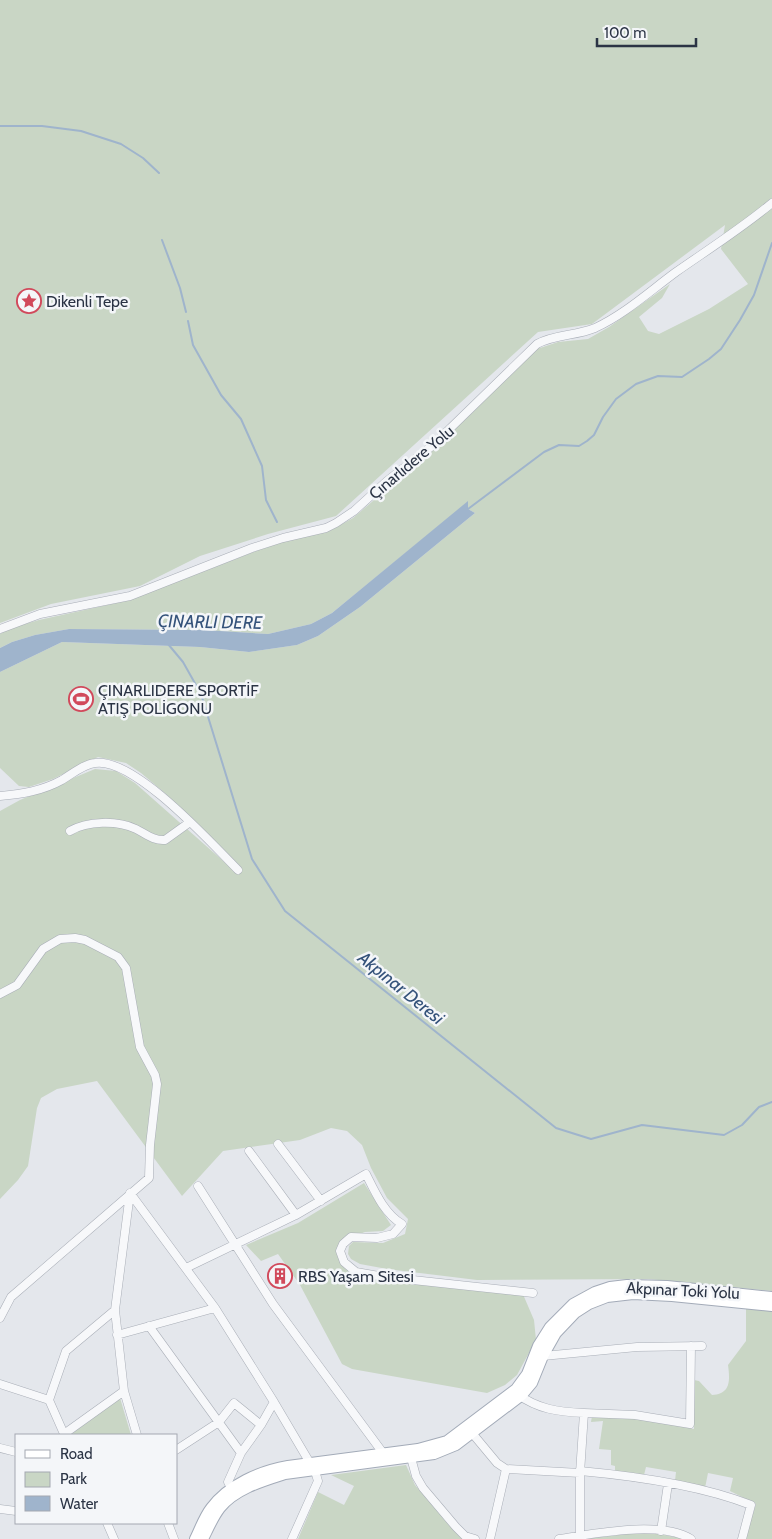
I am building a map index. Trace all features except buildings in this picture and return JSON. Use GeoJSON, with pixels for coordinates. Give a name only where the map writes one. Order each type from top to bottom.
{"type":"FeatureCollection","features":[{"type":"Feature","properties":{"kind":"main road","name":"Akpınar Toki Yolu"},"geometry":{"type":"LineString","coordinates":[[539,1355],[550,1327],[564,1311],[583,1297],[610,1287],[628,1285],[667,1286],[772,1297]]}},
{"type":"Feature","properties":{"kind":"main road","name":"Akpınar Toki Yolu"},"geometry":{"type":"LineString","coordinates":[[539,1355],[568,1319],[589,1304],[606,1297],[624,1294],[672,1296],[772,1306]]}},
{"type":"Feature","properties":{"kind":"main road"},"geometry":{"type":"LineString","coordinates":[[195,1539],[218,1499],[233,1492],[312,1467],[383,1453],[410,1454],[447,1441],[532,1383],[539,1355]]}},
{"type":"Feature","properties":{"kind":"main road"},"geometry":{"type":"LineString","coordinates":[[312,1467],[444,1451],[472,1434],[517,1394]]}},
{"type":"Feature","properties":{"kind":"main road"},"geometry":{"type":"LineString","coordinates":[[203,1539],[215,1514],[233,1492]]}},
{"type":"Feature","properties":{"kind":"street","name":"Çınarlıdere Yolu"},"geometry":{"type":"LineString","coordinates":[[0,629],[40,614],[130,596],[252,548],[283,538],[326,528],[336,523],[432,446],[536,344],[548,339],[586,331],[602,324],[649,294],[676,272],[755,218],[772,203]]}},
{"type":"Feature","properties":{"kind":"street"},"geometry":{"type":"LineString","coordinates":[[0,796],[36,791],[48,787],[94,763],[104,762],[139,777],[190,822],[238,870]]}},
{"type":"Feature","properties":{"kind":"street"},"geometry":{"type":"LineString","coordinates":[[70,831],[81,826],[110,823],[122,824],[135,828],[155,839],[165,840],[190,822]]}},
{"type":"Feature","properties":{"kind":"street"},"geometry":{"type":"LineString","coordinates":[[0,994],[17,985],[43,949],[60,940],[75,938],[85,940],[118,957],[126,968],[140,1047],[155,1075],[157,1084],[150,1145],[149,1178],[11,1297],[0,1318]]}},
{"type":"Feature","properties":{"kind":"street"},"geometry":{"type":"LineString","coordinates":[[278,1144],[321,1201]]}},
{"type":"Feature","properties":{"kind":"street"},"geometry":{"type":"LineString","coordinates":[[249,1150],[296,1215]]}},
{"type":"Feature","properties":{"kind":"street"},"geometry":{"type":"LineString","coordinates":[[186,1268],[296,1215],[366,1174],[376,1194],[393,1218],[402,1224],[393,1234],[376,1238],[351,1237],[343,1244],[340,1251],[344,1262],[356,1272],[385,1277],[533,1293]]}},
{"type":"Feature","properties":{"kind":"street"},"geometry":{"type":"LineString","coordinates":[[198,1186],[273,1304],[383,1453]]}},
{"type":"Feature","properties":{"kind":"street"},"geometry":{"type":"LineString","coordinates":[[130,1194],[215,1308],[312,1467],[318,1481],[292,1539]]}},
{"type":"Feature","properties":{"kind":"street"},"geometry":{"type":"LineString","coordinates":[[130,1194],[115,1310],[124,1391],[138,1434]]}},
{"type":"Feature","properties":{"kind":"street"},"geometry":{"type":"LineString","coordinates":[[117,1335],[215,1308]]}},
{"type":"Feature","properties":{"kind":"street"},"geometry":{"type":"LineString","coordinates":[[115,1310],[66,1351],[49,1400],[65,1434],[124,1391]]}},
{"type":"Feature","properties":{"kind":"street"},"geometry":{"type":"LineString","coordinates":[[149,1326],[241,1453]]}},
{"type":"Feature","properties":{"kind":"street"},"geometry":{"type":"LineString","coordinates":[[517,1394],[535,1405],[551,1410],[643,1415],[690,1424],[691,1346]]}},
{"type":"Feature","properties":{"kind":"street"},"geometry":{"type":"LineString","coordinates":[[539,1355],[637,1347],[702,1346]]}},
{"type":"Feature","properties":{"kind":"street"},"geometry":{"type":"LineString","coordinates":[[0,1384],[49,1400]]}},
{"type":"Feature","properties":{"kind":"street"},"geometry":{"type":"LineString","coordinates":[[233,1492],[228,1482],[241,1453],[261,1425],[274,1402]]}},
{"type":"Feature","properties":{"kind":"street"},"geometry":{"type":"LineString","coordinates":[[178,1449],[220,1422],[234,1403],[261,1425]]}},
{"type":"Feature","properties":{"kind":"street"},"geometry":{"type":"LineString","coordinates":[[580,1536],[580,1472],[584,1413]]}},
{"type":"Feature","properties":{"kind":"street"},"geometry":{"type":"LineString","coordinates":[[472,1434],[496,1463],[506,1469],[621,1475],[730,1496],[751,1505],[742,1539]]}},
{"type":"Feature","properties":{"kind":"street"},"geometry":{"type":"LineString","coordinates":[[0,1448],[15,1452]]}},
{"type":"Feature","properties":{"kind":"street"},"geometry":{"type":"LineString","coordinates":[[410,1454],[416,1476],[424,1488],[456,1528],[465,1536],[475,1539]]}},
{"type":"Feature","properties":{"kind":"street"},"geometry":{"type":"LineString","coordinates":[[490,1539],[506,1469]]}},
{"type":"Feature","properties":{"kind":"street"},"geometry":{"type":"LineString","coordinates":[[661,1531],[668,1484]]}},
{"type":"Feature","properties":{"kind":"street"},"geometry":{"type":"LineString","coordinates":[[0,1509],[15,1511]]}},
{"type":"Feature","properties":{"kind":"street"},"geometry":{"type":"LineString","coordinates":[[107,1524],[114,1539]]}},
{"type":"Feature","properties":{"kind":"street"},"geometry":{"type":"LineString","coordinates":[[168,1524],[174,1539]]}},
{"type":"Feature","properties":{"kind":"street"},"geometry":{"type":"LineString","coordinates":[[559,1539],[637,1529],[684,1535],[690,1539]]}},
{"type":"Feature","properties":{"kind":"green space"},"geometry":{"type":"Polygon","coordinates":[[[0,0],[772,0],[772,1291],[648,1279],[477,1280],[360,1264],[351,1259],[348,1254],[349,1246],[353,1242],[383,1243],[405,1234],[408,1219],[387,1198],[371,1168],[362,1145],[347,1131],[331,1128],[300,1140],[223,1151],[182,1196],[97,1081],[57,1089],[41,1098],[37,1108],[28,1166],[0,1199],[0,811],[20,800],[95,769],[116,771],[135,783],[239,875],[238,865],[167,795],[126,763],[98,757],[53,779],[29,787],[19,786],[0,768],[0,672],[62,642],[200,647],[249,652],[297,645],[318,636],[360,607],[475,513],[468,509],[468,502],[332,613],[311,624],[268,634],[204,630],[69,629],[35,635],[0,648],[0,634],[11,628],[39,620],[130,600],[256,551],[294,538],[333,529],[353,518],[441,443],[537,349],[558,342],[588,339],[609,327],[670,284],[662,298],[639,317],[648,331],[659,334],[709,309],[748,284],[721,249],[725,225],[592,324],[538,332],[336,516],[268,534],[200,556],[140,586],[51,604],[0,623],[0,0]]]}},
{"type":"Feature","properties":{"kind":"green space"},"geometry":{"type":"Polygon","coordinates":[[[364,1183],[391,1225],[383,1231],[365,1232],[351,1237],[340,1251],[356,1272],[522,1292],[534,1320],[536,1340],[517,1375],[505,1385],[487,1393],[352,1369],[342,1364],[300,1285],[278,1254],[261,1261],[246,1245],[298,1223],[364,1183]]]}},
{"type":"Feature","properties":{"kind":"green space"},"geometry":{"type":"Polygon","coordinates":[[[746,1308],[772,1311],[772,1539],[745,1539],[756,1504],[730,1491],[733,1478],[708,1473],[705,1488],[675,1481],[676,1472],[646,1467],[644,1475],[615,1471],[615,1466],[611,1465],[611,1450],[599,1449],[603,1421],[591,1422],[592,1416],[648,1420],[694,1429],[694,1380],[699,1381],[712,1395],[723,1392],[726,1389],[729,1381],[728,1365],[746,1341],[746,1308]]]}},
{"type":"Feature","properties":{"kind":"green space"},"geometry":{"type":"Polygon","coordinates":[[[120,1398],[131,1434],[71,1434],[120,1398]]]}},
{"type":"Feature","properties":{"kind":"green space"},"geometry":{"type":"Polygon","coordinates":[[[406,1465],[415,1485],[462,1539],[298,1539],[318,1492],[344,1505],[354,1486],[331,1475],[406,1465]]]}},
{"type":"Feature","properties":{"kind":"green space"},"geometry":{"type":"Polygon","coordinates":[[[653,1533],[686,1539],[584,1539],[653,1533]]]}},
{"type":"Feature","properties":{"kind":"water"},"geometry":{"type":"Polygon","coordinates":[[[468,501],[468,509],[475,513],[360,607],[318,636],[297,645],[249,652],[200,647],[62,642],[0,672],[0,648],[35,635],[69,629],[204,630],[268,634],[311,624],[332,613],[468,501]]]}},
{"type":"Feature","properties":{"kind":"waterway"},"geometry":{"type":"LineString","coordinates":[[0,126],[42,126],[81,131],[121,144],[143,158],[159,173]]}},
{"type":"Feature","properties":{"kind":"waterway"},"geometry":{"type":"LineString","coordinates":[[162,240],[180,288],[186,312]]}},
{"type":"Feature","properties":{"kind":"waterway"},"geometry":{"type":"LineString","coordinates":[[468,509],[544,452],[559,445],[579,446],[587,441],[594,435],[603,417],[616,399],[636,384],[658,376],[682,377],[721,349],[754,295],[772,243]]}},
{"type":"Feature","properties":{"kind":"waterway"},"geometry":{"type":"LineString","coordinates":[[188,321],[193,345],[221,395],[241,419],[262,466],[266,500],[277,522]]}},
{"type":"Feature","properties":{"kind":"waterway","name":"Akpınar Deresi"},"geometry":{"type":"LineString","coordinates":[[168,644],[183,662],[201,694],[252,859],[285,911],[556,1128],[591,1139],[642,1125],[724,1135],[742,1125],[759,1107],[772,1102]]}},
{"type":"Feature","properties":{"kind":"place","name":"Dikenli Tepe"},"geometry":{"type":"Point","coordinates":[29,301]}},
{"type":"Feature","properties":{"kind":"place","name":"ÇINARLIDERE SPORTİF ATIŞ POLİGONU"},"geometry":{"type":"Point","coordinates":[81,699]}},
{"type":"Feature","properties":{"kind":"place","name":"RBS Yaşam Sitesi"},"geometry":{"type":"Point","coordinates":[280,1276]}},
{"type":"Feature","properties":{"kind":"water label","name":"ÇINARLI DERE"},"geometry":{"type":"Point","coordinates":[210,622]}}]}
